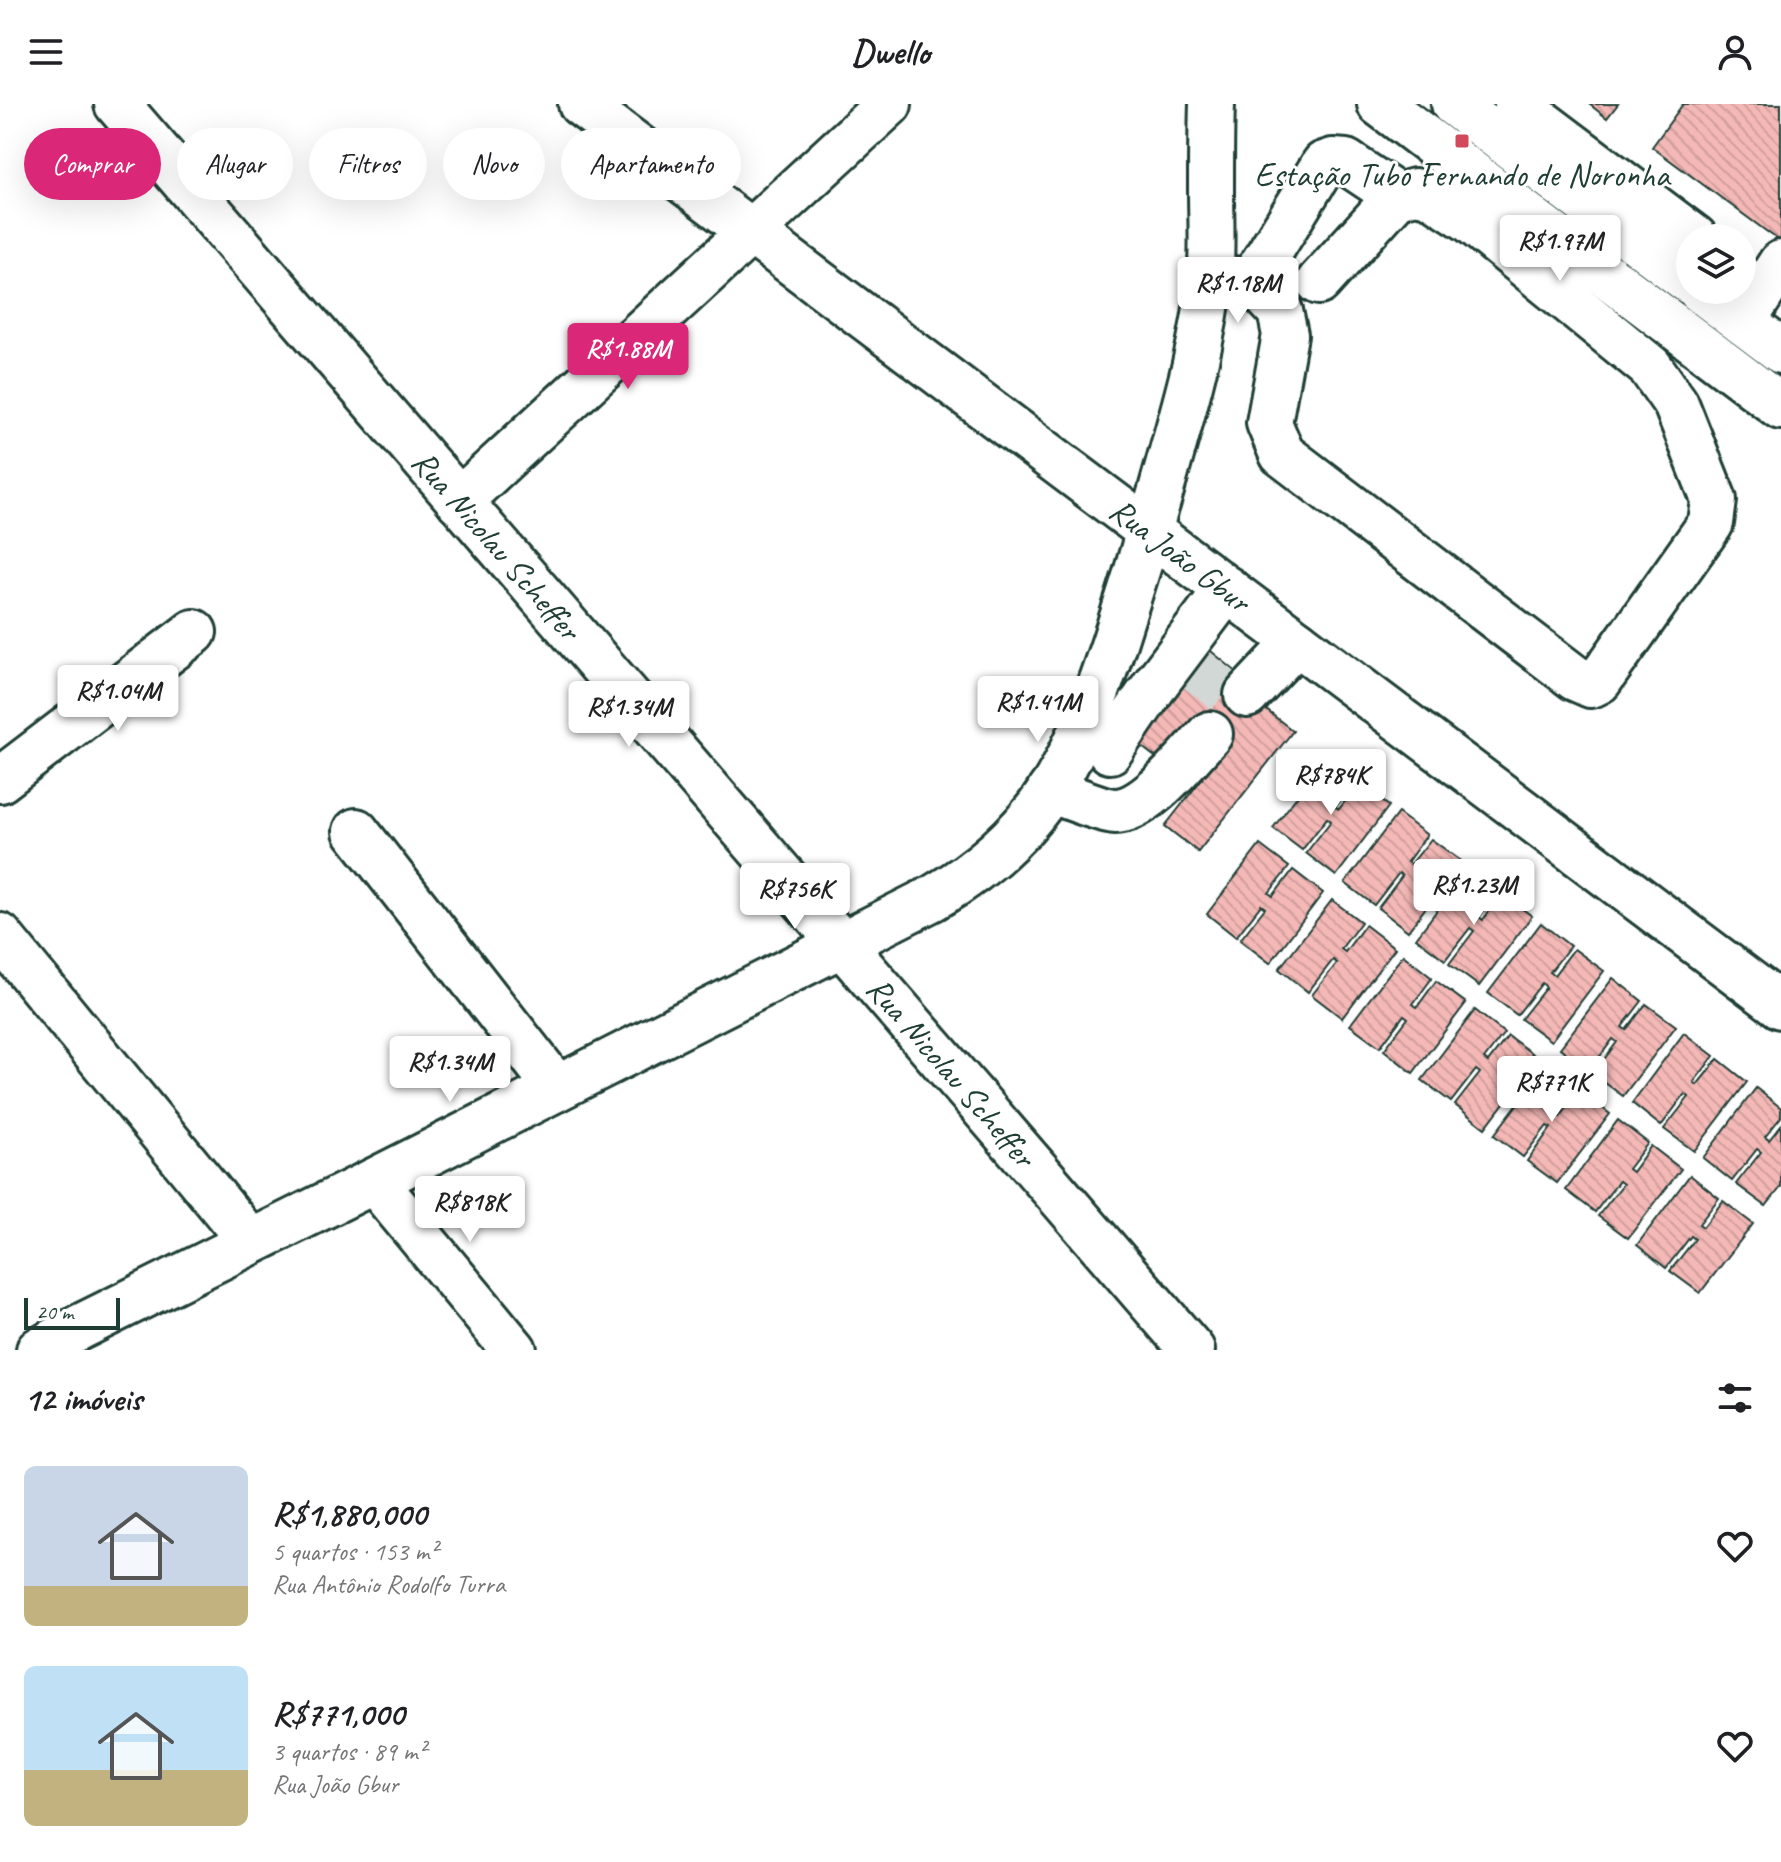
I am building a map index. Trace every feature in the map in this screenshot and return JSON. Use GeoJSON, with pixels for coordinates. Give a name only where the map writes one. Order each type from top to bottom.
{"type":"FeatureCollection","features":[{"type":"Feature","properties":{"kind":"street","name":"Rua Nicolau Scheffer"},"geometry":{"type":"LineString","coordinates":[[117,104],[1192,1350]]}},
{"type":"Feature","properties":{"kind":"street","name":"Rua João Gbur"},"geometry":{"type":"LineString","coordinates":[[581,104],[1781,1006]]}},
{"type":"Feature","properties":{"kind":"street"},"geometry":{"type":"LineString","coordinates":[[459,501],[889,104]]}},
{"type":"Feature","properties":{"kind":"street"},"geometry":{"type":"LineString","coordinates":[[1212,104],[1212,235],[1231,279],[1280,311],[1285,335],[1269,423],[1282,454],[1575,678],[1591,685],[1599,681],[1711,523],[1714,500],[1676,404],[1650,367],[1470,220],[1430,194],[1415,191],[1397,196],[1319,282]]}},
{"type":"Feature","properties":{"kind":"street"},"geometry":{"type":"LineString","coordinates":[[1380,104],[1781,407]]}},
{"type":"Feature","properties":{"kind":"street"},"geometry":{"type":"LineString","coordinates":[[1454,104],[1676,271]]}},
{"type":"Feature","properties":{"kind":"street"},"geometry":{"type":"LineString","coordinates":[[1517,104],[1676,224]]}},
{"type":"Feature","properties":{"kind":"street"},"geometry":{"type":"LineString","coordinates":[[1097,739],[1112,650],[1150,531],[1204,325],[1231,279],[1324,164],[1346,162],[1397,196]]}},
{"type":"Feature","properties":{"kind":"street"},"geometry":{"type":"LineString","coordinates":[[1762,290],[1781,351]]}},
{"type":"Feature","properties":{"kind":"street"},"geometry":{"type":"LineString","coordinates":[[39,1350],[90,1338],[250,1241],[842,945],[961,882],[1011,840],[1050,790],[1070,758],[1097,739],[1175,667],[1227,589]]}},
{"type":"Feature","properties":{"kind":"street"},"geometry":{"type":"LineString","coordinates":[[0,780],[194,632]]}},
{"type":"Feature","properties":{"kind":"street"},"geometry":{"type":"LineString","coordinates":[[1247,695],[1297,642]]}},
{"type":"Feature","properties":{"kind":"street"},"geometry":{"type":"LineString","coordinates":[[1112,650],[1175,667]]}},
{"type":"Feature","properties":{"kind":"street"},"geometry":{"type":"LineString","coordinates":[[1050,790],[1114,812],[1134,807],[1160,787],[1210,734]]}},
{"type":"Feature","properties":{"kind":"street"},"geometry":{"type":"LineString","coordinates":[[1097,739],[1160,787]]}},
{"type":"Feature","properties":{"kind":"street"},"geometry":{"type":"LineString","coordinates":[[356,831],[557,1088]]}},
{"type":"Feature","properties":{"kind":"street"},"geometry":{"type":"LineString","coordinates":[[0,936],[250,1241]]}},
{"type":"Feature","properties":{"kind":"street"},"geometry":{"type":"LineString","coordinates":[[374,1181],[514,1350]]}},
{"type":"Feature","properties":{"kind":"building"},"geometry":{"type":"Polygon","coordinates":[[[1589,104],[1618,104],[1607,118],[1589,104]]]}},
{"type":"Feature","properties":{"kind":"building"},"geometry":{"type":"Polygon","coordinates":[[[1683,104],[1781,104],[1781,242],[1652,147],[1683,104]]]}},
{"type":"Feature","properties":{"kind":"building"},"geometry":{"type":"Polygon","coordinates":[[[1206,647],[1240,675],[1233,684],[1293,731],[1198,852],[1165,826],[1226,748],[1171,769],[1133,740],[1206,647]]]}},
{"type":"Feature","properties":{"kind":"building"},"geometry":{"type":"Polygon","coordinates":[[[1326,758],[1355,780],[1335,807],[1339,809],[1359,784],[1389,806],[1336,876],[1306,853],[1331,821],[1327,818],[1302,850],[1273,828],[1326,758]]]}},
{"type":"Feature","properties":{"kind":"building"},"geometry":{"type":"Polygon","coordinates":[[[1398,813],[1427,835],[1407,862],[1411,864],[1431,839],[1461,861],[1408,931],[1378,908],[1402,876],[1399,873],[1374,905],[1345,883],[1398,813]]]}},
{"type":"Feature","properties":{"kind":"building"},"geometry":{"type":"Polygon","coordinates":[[[1260,845],[1289,867],[1269,893],[1273,896],[1293,870],[1323,893],[1270,963],[1240,940],[1265,908],[1261,905],[1236,937],[1207,914],[1260,845]]]}},
{"type":"Feature","properties":{"kind":"building"},"geometry":{"type":"Polygon","coordinates":[[[1469,868],[1499,891],[1479,917],[1483,920],[1502,894],[1532,916],[1479,986],[1449,964],[1474,931],[1470,928],[1445,960],[1416,938],[1469,868]]]}},
{"type":"Feature","properties":{"kind":"building"},"geometry":{"type":"Polygon","coordinates":[[[1332,900],[1361,922],[1341,949],[1345,952],[1365,925],[1395,948],[1342,1018],[1312,995],[1337,963],[1333,960],[1308,992],[1279,969],[1332,900]]]}},
{"type":"Feature","properties":{"kind":"building"},"geometry":{"type":"Polygon","coordinates":[[[1541,923],[1570,946],[1550,972],[1554,975],[1574,949],[1604,971],[1551,1041],[1521,1019],[1546,987],[1542,983],[1517,1015],[1488,993],[1541,923]]]}},
{"type":"Feature","properties":{"kind":"building"},"geometry":{"type":"Polygon","coordinates":[[[1403,955],[1432,978],[1413,1004],[1417,1007],[1436,981],[1466,1003],[1413,1073],[1384,1050],[1408,1018],[1404,1015],[1380,1047],[1350,1025],[1403,955]]]}},
{"type":"Feature","properties":{"kind":"building"},"geometry":{"type":"Polygon","coordinates":[[[1613,978],[1642,1001],[1622,1027],[1626,1030],[1646,1004],[1676,1026],[1623,1096],[1593,1074],[1617,1042],[1613,1039],[1589,1071],[1560,1048],[1613,978]]]}},
{"type":"Feature","properties":{"kind":"building"},"geometry":{"type":"Polygon","coordinates":[[[1475,1010],[1504,1033],[1484,1059],[1488,1062],[1508,1036],[1538,1058],[1485,1128],[1455,1105],[1480,1073],[1476,1070],[1451,1102],[1422,1080],[1475,1010]]]}},
{"type":"Feature","properties":{"kind":"building"},"geometry":{"type":"Polygon","coordinates":[[[1684,1033],[1714,1056],[1694,1082],[1697,1085],[1718,1059],[1747,1082],[1694,1151],[1664,1129],[1689,1097],[1685,1094],[1661,1126],[1632,1103],[1684,1033]]]}},
{"type":"Feature","properties":{"kind":"building"},"geometry":{"type":"Polygon","coordinates":[[[1547,1065],[1576,1088],[1556,1114],[1560,1117],[1580,1091],[1610,1114],[1557,1183],[1527,1161],[1551,1128],[1547,1126],[1523,1157],[1494,1135],[1547,1065]]]}},
{"type":"Feature","properties":{"kind":"building"},"geometry":{"type":"Polygon","coordinates":[[[1756,1088],[1781,1108],[1781,1117],[1765,1137],[1769,1140],[1781,1125],[1781,1187],[1766,1206],[1736,1184],[1761,1152],[1757,1149],[1732,1181],[1703,1158],[1756,1088]]]}},
{"type":"Feature","properties":{"kind":"building"},"geometry":{"type":"Polygon","coordinates":[[[1618,1120],[1648,1143],[1628,1169],[1632,1172],[1651,1146],[1681,1169],[1628,1238],[1598,1216],[1623,1184],[1619,1181],[1595,1212],[1566,1190],[1618,1120]]]}},
{"type":"Feature","properties":{"kind":"building"},"geometry":{"type":"Polygon","coordinates":[[[1690,1175],[1719,1198],[1699,1224],[1703,1227],[1723,1201],[1753,1224],[1700,1293],[1670,1271],[1695,1239],[1691,1236],[1666,1268],[1637,1245],[1690,1175]]]}},
{"type":"Feature","properties":{"kind":"tunnel"},"geometry":{"type":"LineString","coordinates":[[1191,665],[1239,703]]}},
{"type":"Feature","properties":{"kind":"place","name":"Estação Tubo Fernando de Noronha"},"geometry":{"type":"Point","coordinates":[1462,141]}}]}
